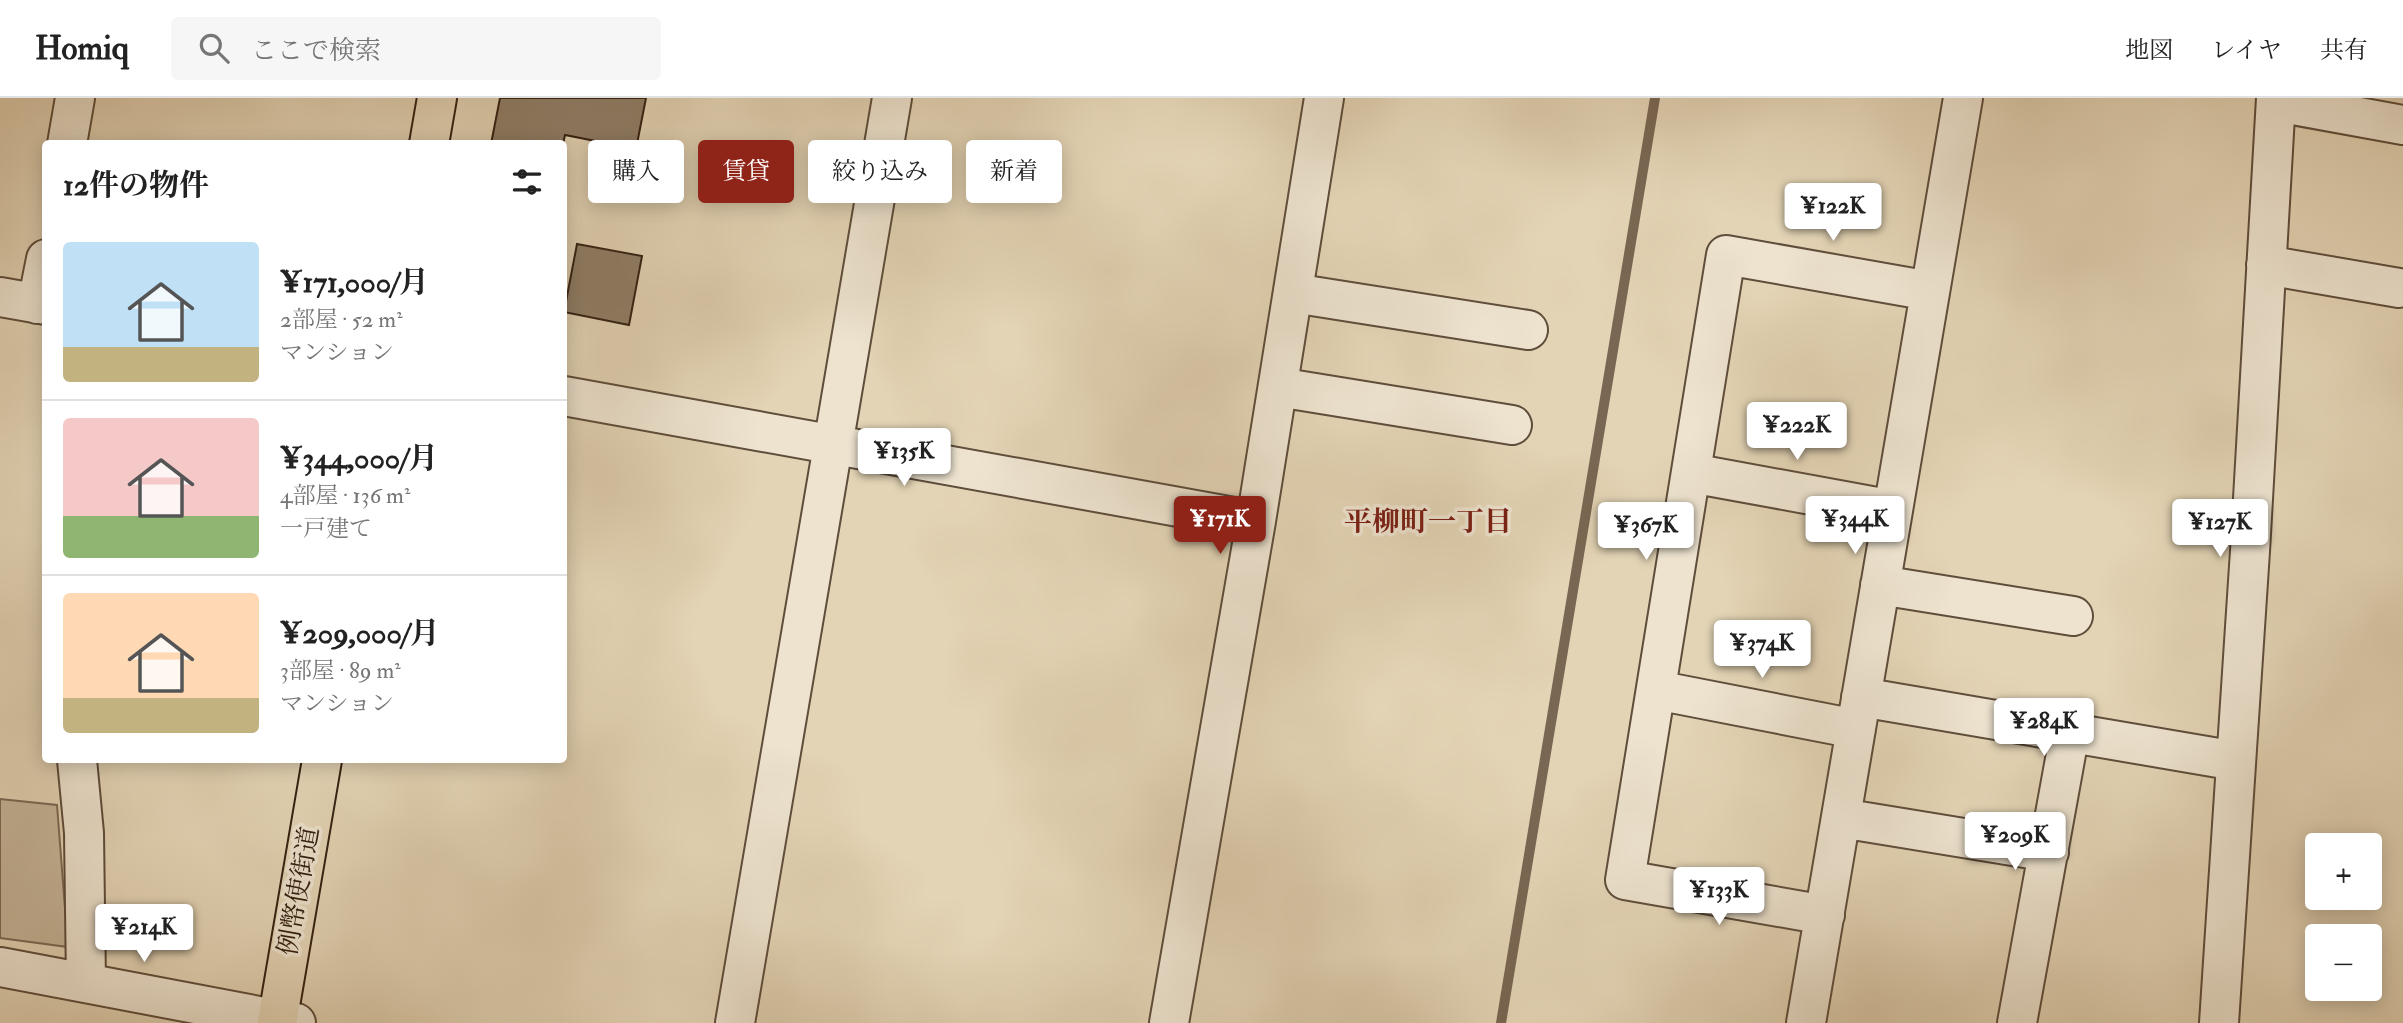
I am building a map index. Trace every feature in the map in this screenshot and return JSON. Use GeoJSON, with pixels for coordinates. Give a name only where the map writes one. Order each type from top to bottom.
{"type":"FeatureCollection","features":[{"type":"Feature","properties":{"kind":"main road"},"geometry":{"type":"LineString","coordinates":[[430,140],[437,98]]}},
{"type":"Feature","properties":{"kind":"main road","name":"例幣使街道"},"geometry":{"type":"LineString","coordinates":[[283,1022],[322,763]]}},
{"type":"Feature","properties":{"kind":"street"},"geometry":{"type":"LineString","coordinates":[[67,140],[75,98]]}},
{"type":"Feature","properties":{"kind":"street"},"geometry":{"type":"LineString","coordinates":[[735,1023],[892,98]]}},
{"type":"Feature","properties":{"kind":"street"},"geometry":{"type":"LineString","coordinates":[[1170,1023],[1256,521],[1324,98]]}},
{"type":"Feature","properties":{"kind":"street"},"geometry":{"type":"LineString","coordinates":[[1806,1023],[1963,98]]}},
{"type":"Feature","properties":{"kind":"street"},"geometry":{"type":"LineString","coordinates":[[2219,1023],[2276,100],[2403,125]]}},
{"type":"Feature","properties":{"kind":"street"},"geometry":{"type":"LineString","coordinates":[[1825,915],[1625,880],[1727,255],[1930,291]]}},
{"type":"Feature","properties":{"kind":"street"},"geometry":{"type":"LineString","coordinates":[[2266,265],[2399,288]]}},
{"type":"Feature","properties":{"kind":"street"},"geometry":{"type":"LineString","coordinates":[[1293,293],[1528,330]]}},
{"type":"Feature","properties":{"kind":"street"},"geometry":{"type":"LineString","coordinates":[[0,298],[41,304]]}},
{"type":"Feature","properties":{"kind":"street"},"geometry":{"type":"LineString","coordinates":[[1278,387],[1512,425]]}},
{"type":"Feature","properties":{"kind":"street"},"geometry":{"type":"LineString","coordinates":[[567,398],[1256,521]]}},
{"type":"Feature","properties":{"kind":"street"},"geometry":{"type":"LineString","coordinates":[[1691,473],[1893,510]]}},
{"type":"Feature","properties":{"kind":"street"},"geometry":{"type":"LineString","coordinates":[[1880,585],[2055,604]]}},
{"type":"Feature","properties":{"kind":"street"},"geometry":{"type":"LineString","coordinates":[[1656,690],[1859,713],[2070,732],[2236,761]]}},
{"type":"Feature","properties":{"kind":"street"},"geometry":{"type":"LineString","coordinates":[[2017,1023],[2070,732]]}},
{"type":"Feature","properties":{"kind":"street"},"geometry":{"type":"LineString","coordinates":[[77,763],[85,833],[86,983]]}},
{"type":"Feature","properties":{"kind":"street"},"geometry":{"type":"LineString","coordinates":[[1841,818],[2049,852]]}},
{"type":"Feature","properties":{"kind":"street"},"geometry":{"type":"LineString","coordinates":[[0,967],[283,1022]]}},
{"type":"Feature","properties":{"kind":"shaded area"},"geometry":{"type":"Polygon","coordinates":[[[0,799],[57,805],[68,947],[0,938],[0,799]]]}},
{"type":"Feature","properties":{"kind":"building"},"geometry":{"type":"Polygon","coordinates":[[[500,98],[646,98],[638,140],[590,140],[565,135],[564,140],[492,140],[500,98]]]}},
{"type":"Feature","properties":{"kind":"building"},"geometry":{"type":"Polygon","coordinates":[[[577,244],[642,256],[629,325],[567,313],[567,296],[577,244]]]}},
{"type":"Feature","properties":{"kind":"waterway"},"geometry":{"type":"LineString","coordinates":[[1501,1023],[1655,98]]}},
{"type":"Feature","properties":{"kind":"district","name":"平柳町一丁目"},"geometry":{"type":"Point","coordinates":[1428,522]}}]}
